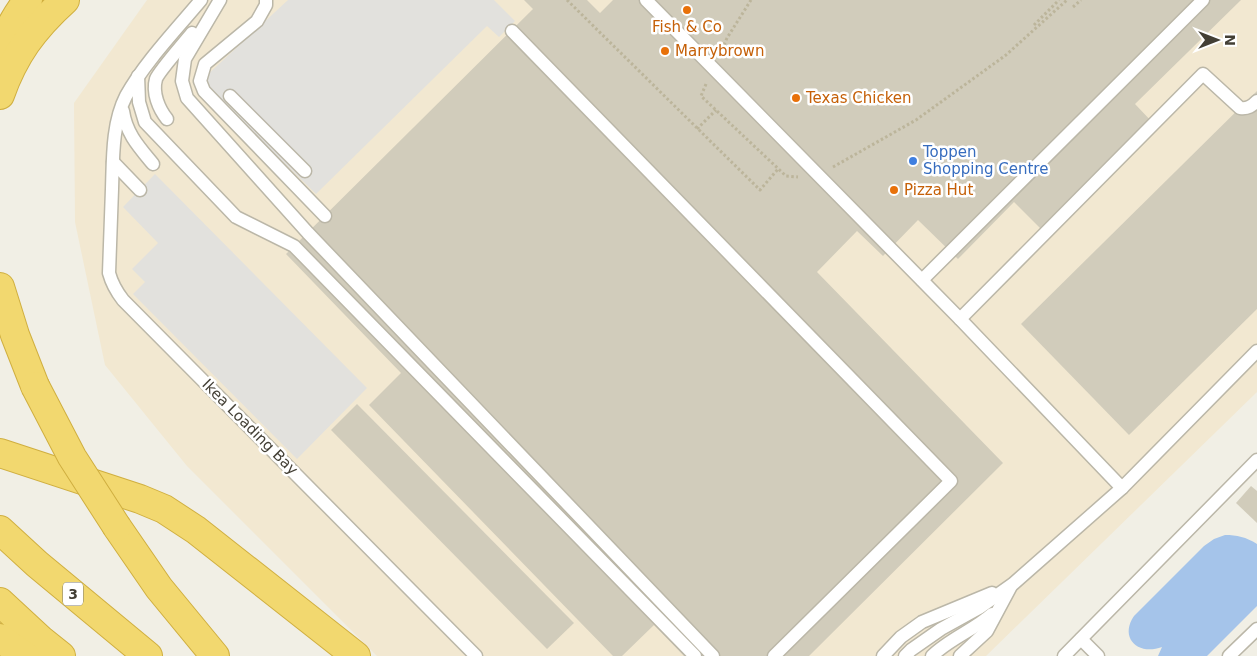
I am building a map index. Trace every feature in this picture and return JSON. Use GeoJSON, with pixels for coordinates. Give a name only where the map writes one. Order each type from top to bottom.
{"type":"FeatureCollection","features":[{"type":"Feature","properties":{"kind":"highway"},"geometry":{"type":"LineString","coordinates":[[0,52],[4,40],[20,10],[28,0]]}},
{"type":"Feature","properties":{"kind":"highway"},"geometry":{"type":"LineString","coordinates":[[0,95],[18,53],[47,16],[65,0]]}},
{"type":"Feature","properties":{"kind":"highway"},"geometry":{"type":"LineString","coordinates":[[0,287],[15,335],[35,386],[72,457],[159,588],[215,656]]}},
{"type":"Feature","properties":{"kind":"highway"},"geometry":{"type":"LineString","coordinates":[[0,453],[123,493],[164,509],[196,530],[356,656]]}},
{"type":"Feature","properties":{"kind":"highway","name":"3"},"geometry":{"type":"LineString","coordinates":[[0,530],[37,564],[148,656]]}},
{"type":"Feature","properties":{"kind":"highway"},"geometry":{"type":"LineString","coordinates":[[0,602],[61,656]]}},
{"type":"Feature","properties":{"kind":"highway"},"geometry":{"type":"LineString","coordinates":[[0,638],[25,656]]}},
{"type":"Feature","properties":{"kind":"lane","name":"Ikea Loading Bay"},"geometry":{"type":"LineString","coordinates":[[201,0],[138,76],[122,106],[116,128],[113,162],[111,282],[123,300],[476,656]]}},
{"type":"Feature","properties":{"kind":"lane"},"geometry":{"type":"LineString","coordinates":[[167,119],[159,109],[155,88],[156,79],[219,0]]}},
{"type":"Feature","properties":{"kind":"lane"},"geometry":{"type":"LineString","coordinates":[[219,0],[185,59],[182,81],[187,98],[308,233],[713,656]]}},
{"type":"Feature","properties":{"kind":"lane"},"geometry":{"type":"LineString","coordinates":[[266,0],[266,5],[257,22],[205,64],[200,81],[204,91],[325,216]]}},
{"type":"Feature","properties":{"kind":"lane"},"geometry":{"type":"LineString","coordinates":[[646,0],[922,280],[1122,488]]}},
{"type":"Feature","properties":{"kind":"lane"},"geometry":{"type":"LineString","coordinates":[[922,280],[1202,0]]}},
{"type":"Feature","properties":{"kind":"lane"},"geometry":{"type":"LineString","coordinates":[[512,31],[951,481],[774,656]]}},
{"type":"Feature","properties":{"kind":"lane"},"geometry":{"type":"LineString","coordinates":[[960,319],[1203,74],[1240,108],[1252,106],[1257,101]]}},
{"type":"Feature","properties":{"kind":"lane"},"geometry":{"type":"LineString","coordinates":[[138,76],[140,102],[145,122],[212,194],[236,217],[294,246],[695,656]]}},
{"type":"Feature","properties":{"kind":"lane"},"geometry":{"type":"LineString","coordinates":[[230,96],[304,171]]}},
{"type":"Feature","properties":{"kind":"lane"},"geometry":{"type":"LineString","coordinates":[[122,106],[125,123],[131,136],[153,164]]}},
{"type":"Feature","properties":{"kind":"lane"},"geometry":{"type":"LineString","coordinates":[[113,162],[140,190]]}},
{"type":"Feature","properties":{"kind":"lane"},"geometry":{"type":"LineString","coordinates":[[905,656],[941,629],[979,608],[1013,584],[1122,488],[1257,351]]}},
{"type":"Feature","properties":{"kind":"lane"},"geometry":{"type":"LineString","coordinates":[[1064,656],[1257,460]]}},
{"type":"Feature","properties":{"kind":"lane"},"geometry":{"type":"LineString","coordinates":[[960,656],[986,631],[1013,584]]}},
{"type":"Feature","properties":{"kind":"lane"},"geometry":{"type":"LineString","coordinates":[[883,656],[901,637],[922,622],[1013,584]]}},
{"type":"Feature","properties":{"kind":"lane"},"geometry":{"type":"LineString","coordinates":[[932,656],[940,648],[982,623],[1000,607]]}},
{"type":"Feature","properties":{"kind":"lane"},"geometry":{"type":"LineString","coordinates":[[1229,656],[1257,629]]}},
{"type":"Feature","properties":{"kind":"lane"},"geometry":{"type":"LineString","coordinates":[[1081,639],[1098,656]]}},
{"type":"Feature","properties":{"kind":"path"},"geometry":{"type":"LineString","coordinates":[[567,0],[760,190],[778,169]]}},
{"type":"Feature","properties":{"kind":"path"},"geometry":{"type":"LineString","coordinates":[[1034,25],[1059,0]]}},
{"type":"Feature","properties":{"kind":"path"},"geometry":{"type":"LineString","coordinates":[[828,170],[916,120],[1006,55],[1067,0]]}},
{"type":"Feature","properties":{"kind":"path"},"geometry":{"type":"LineString","coordinates":[[1073,7],[1081,0]]}},
{"type":"Feature","properties":{"kind":"path"},"geometry":{"type":"LineString","coordinates":[[698,128],[716,110]]}},
{"type":"Feature","properties":{"kind":"path"},"geometry":{"type":"LineString","coordinates":[[786,176],[803,178]]}},
{"type":"Feature","properties":{"kind":"shaded area"},"geometry":{"type":"Polygon","coordinates":[[[147,0],[1257,0],[1257,392],[986,656],[377,656],[187,466],[105,365],[75,222],[74,103],[147,0]]]}},
{"type":"Feature","properties":{"kind":"shaded area"},"geometry":{"type":"Polygon","coordinates":[[[288,0],[494,0],[515,21],[499,37],[487,26],[316,194],[208,88],[206,76],[288,0]]]}},
{"type":"Feature","properties":{"kind":"shaded area"},"geometry":{"type":"Polygon","coordinates":[[[155,174],[367,388],[297,459],[133,294],[145,282],[132,269],[158,243],[123,207],[155,174]]]}},
{"type":"Feature","properties":{"kind":"water"},"geometry":{"type":"Polygon","coordinates":[[[1225,535],[1234,535],[1257,544],[1257,606],[1207,656],[1158,656],[1162,647],[1145,649],[1133,643],[1129,631],[1134,616],[1204,546],[1214,539],[1225,535]]]}},
{"type":"Feature","properties":{"kind":"building"},"geometry":{"type":"Polygon","coordinates":[[[524,0],[587,0],[600,13],[613,0],[1241,0],[1135,104],[1154,124],[1045,233],[1014,202],[958,259],[918,220],[883,256],[857,231],[817,272],[1003,463],[809,656],[684,656],[654,625],[622,656],[613,656],[369,405],[401,373],[286,254],[533,9],[524,0]]]}},
{"type":"Feature","properties":{"kind":"building"},"geometry":{"type":"Polygon","coordinates":[[[1257,91],[1257,309],[1129,435],[1021,324],[1257,91]]]}},
{"type":"Feature","properties":{"kind":"building"},"geometry":{"type":"Polygon","coordinates":[[[357,404],[574,623],[547,649],[331,430],[357,404]]]}},
{"type":"Feature","properties":{"kind":"building"},"geometry":{"type":"Polygon","coordinates":[[[1251,486],[1257,491],[1257,523],[1236,503],[1251,486]]]}},
{"type":"Feature","properties":{"kind":"place","name":"Fish & Co"},"geometry":{"type":"Point","coordinates":[687,10]}},
{"type":"Feature","properties":{"kind":"place","name":"Marrybrown"},"geometry":{"type":"Point","coordinates":[665,51]}},
{"type":"Feature","properties":{"kind":"place","name":"Texas Chicken"},"geometry":{"type":"Point","coordinates":[796,98]}},
{"type":"Feature","properties":{"kind":"place","name":"Toppen Shopping Centre"},"geometry":{"type":"Point","coordinates":[913,161]}},
{"type":"Feature","properties":{"kind":"place","name":"Pizza Hut"},"geometry":{"type":"Point","coordinates":[894,190]}}]}
